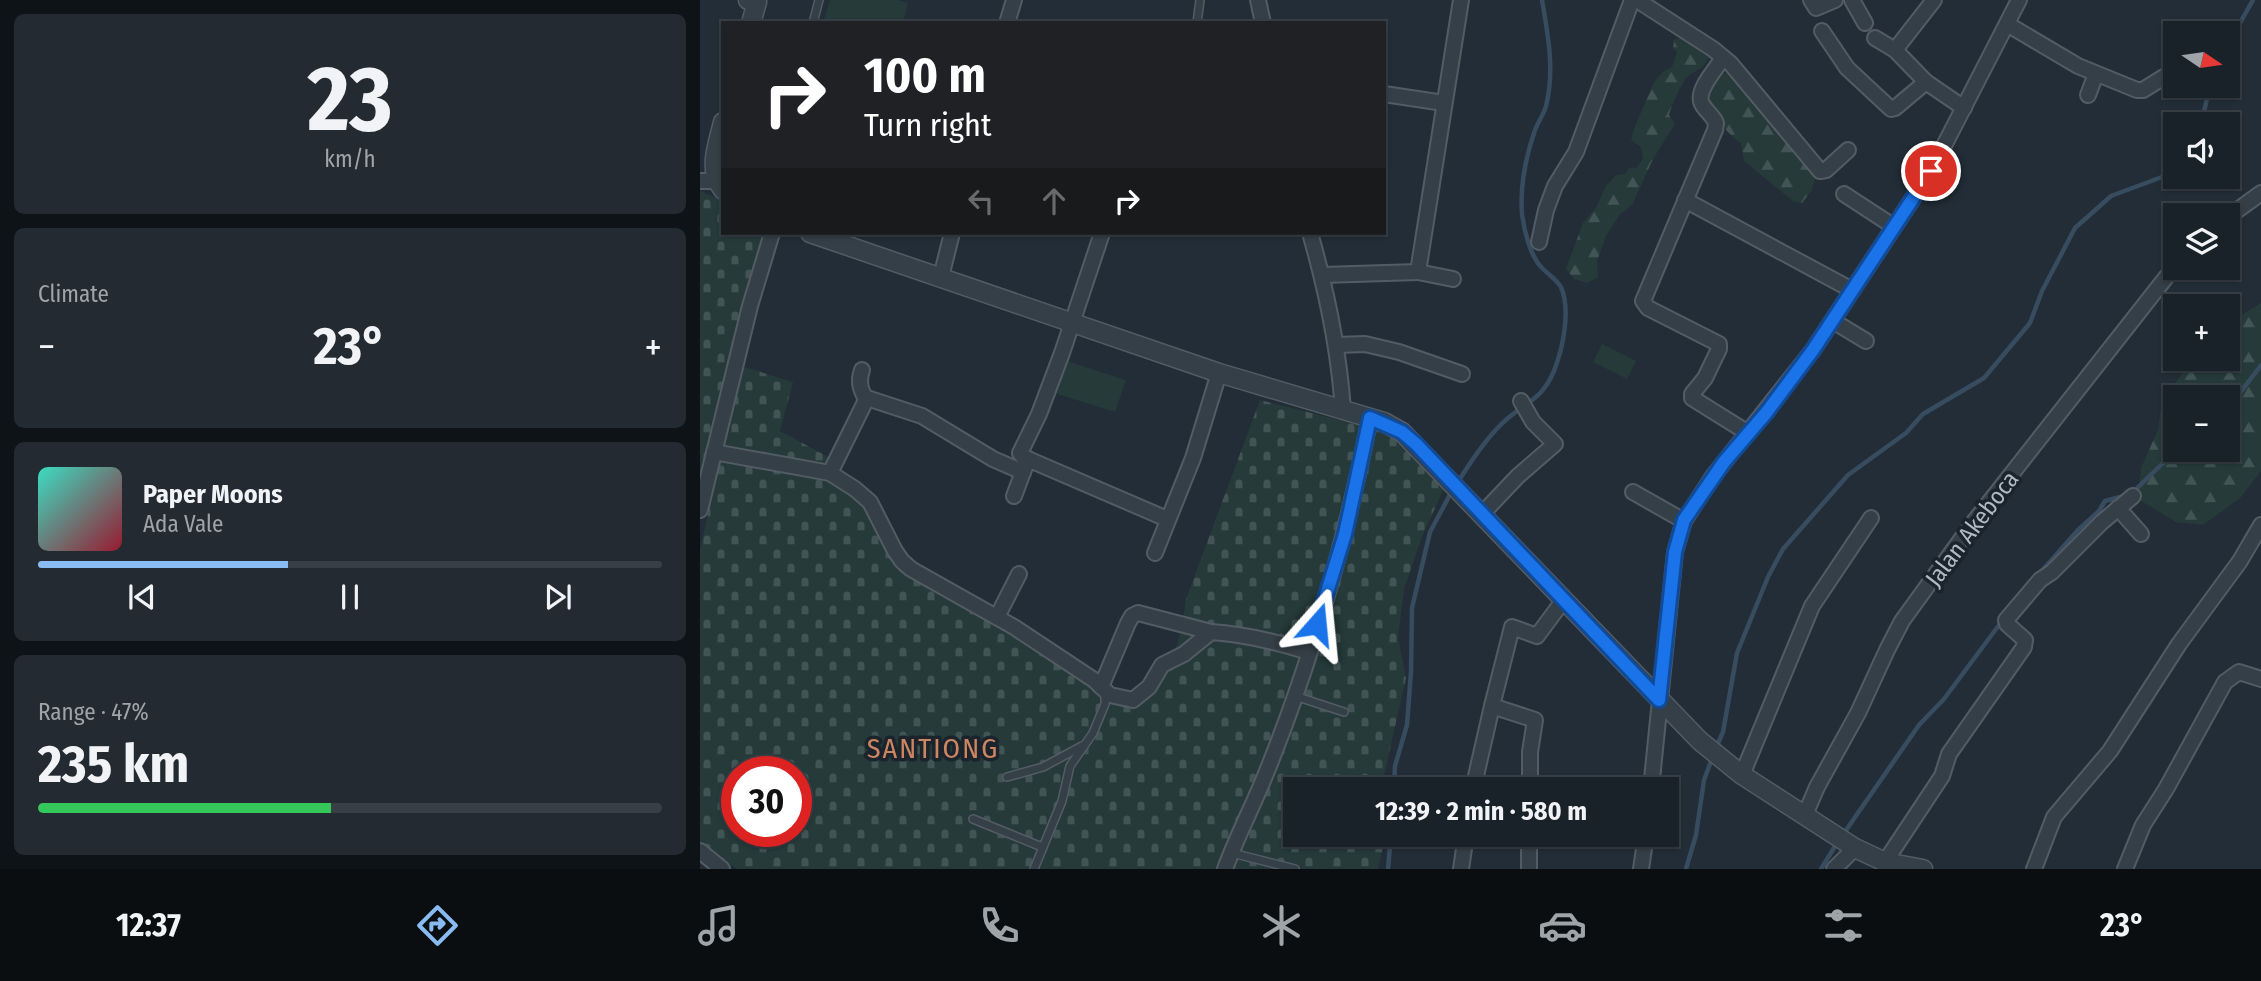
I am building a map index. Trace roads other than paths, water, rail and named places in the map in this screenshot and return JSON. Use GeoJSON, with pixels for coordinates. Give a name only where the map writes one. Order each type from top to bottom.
{"type":"FeatureCollection","features":[{"type":"Feature","properties":{"kind":"street"},"geometry":{"type":"LineString","coordinates":[[1008,21],[1014,0]]}},
{"type":"Feature","properties":{"kind":"street"},"geometry":{"type":"LineString","coordinates":[[1258,0],[1263,21]]}},
{"type":"Feature","properties":{"kind":"street"},"geometry":{"type":"LineString","coordinates":[[1418,272],[1461,0]]}},
{"type":"Feature","properties":{"kind":"street"},"geometry":{"type":"LineString","coordinates":[[1539,242],[1550,198],[1576,152],[1635,0],[1723,58],[1820,171],[1826,170],[1848,150]]}},
{"type":"Feature","properties":{"kind":"street"},"geometry":{"type":"LineString","coordinates":[[1811,0],[1816,8],[1835,0]]}},
{"type":"Feature","properties":{"kind":"street"},"geometry":{"type":"LineString","coordinates":[[1853,0],[1865,23]]}},
{"type":"Feature","properties":{"kind":"street"},"geometry":{"type":"LineString","coordinates":[[1895,50],[1934,0]]}},
{"type":"Feature","properties":{"kind":"street"},"geometry":{"type":"LineString","coordinates":[[1652,777],[1675,552],[1684,520],[1714,475],[1792,380],[1931,171],[2019,0]]}},
{"type":"Feature","properties":{"kind":"street"},"geometry":{"type":"LineString","coordinates":[[751,21],[754,1]]}},
{"type":"Feature","properties":{"kind":"street"},"geometry":{"type":"LineString","coordinates":[[2007,24],[2095,74],[2143,90],[2163,78]]}},
{"type":"Feature","properties":{"kind":"street"},"geometry":{"type":"LineString","coordinates":[[1822,31],[1847,68],[1891,109],[1926,82]]}},
{"type":"Feature","properties":{"kind":"street"},"geometry":{"type":"LineString","coordinates":[[1875,38],[1895,50],[1926,82],[1964,108]]}},
{"type":"Feature","properties":{"kind":"street"},"geometry":{"type":"LineString","coordinates":[[1723,58],[1700,98],[1716,123],[1650,281],[1643,305],[1718,342],[1719,349],[1692,398],[1748,433]]}},
{"type":"Feature","properties":{"kind":"street"},"geometry":{"type":"LineString","coordinates":[[2088,95],[2095,74]]}},
{"type":"Feature","properties":{"kind":"street"},"geometry":{"type":"LineString","coordinates":[[1386,93],[1444,103]]}},
{"type":"Feature","properties":{"kind":"street"},"geometry":{"type":"LineString","coordinates":[[713,184],[721,132]]}},
{"type":"Feature","properties":{"kind":"street"},"geometry":{"type":"LineString","coordinates":[[2240,208],[2261,193]]}},
{"type":"Feature","properties":{"kind":"street"},"geometry":{"type":"LineString","coordinates":[[1844,194],[1893,226]]}},
{"type":"Feature","properties":{"kind":"street"},"geometry":{"type":"LineString","coordinates":[[1685,200],[1852,290]]}},
{"type":"Feature","properties":{"kind":"street"},"geometry":{"type":"LineString","coordinates":[[700,510],[747,318],[771,235]]}},
{"type":"Feature","properties":{"kind":"street"},"geometry":{"type":"LineString","coordinates":[[822,235],[1219,373],[1370,418],[1402,432],[1700,741],[1735,770],[1844,842],[1885,862],[1923,869]]}},
{"type":"Feature","properties":{"kind":"street"},"geometry":{"type":"LineString","coordinates":[[942,277],[952,235]]}},
{"type":"Feature","properties":{"kind":"street"},"geometry":{"type":"LineString","coordinates":[[1014,496],[1025,466],[1021,447],[1039,414],[1074,322],[1101,235]]}},
{"type":"Feature","properties":{"kind":"street"},"geometry":{"type":"LineString","coordinates":[[1311,235],[1337,345],[1343,411]]}},
{"type":"Feature","properties":{"kind":"street"},"geometry":{"type":"LineString","coordinates":[[1322,275],[1418,272],[1453,279]]}},
{"type":"Feature","properties":{"kind":"street","name":"Jalan Akeboca"},"geometry":{"type":"LineString","coordinates":[[1805,815],[1902,621],[1973,523],[2164,280]]}},
{"type":"Feature","properties":{"kind":"street"},"geometry":{"type":"LineString","coordinates":[[1833,321],[1866,341]]}},
{"type":"Feature","properties":{"kind":"street"},"geometry":{"type":"LineString","coordinates":[[1337,345],[1376,346],[1462,374]]}},
{"type":"Feature","properties":{"kind":"street"},"geometry":{"type":"LineString","coordinates":[[862,370],[859,377],[860,388],[866,399]]}},
{"type":"Feature","properties":{"kind":"street"},"geometry":{"type":"LineString","coordinates":[[1155,553],[1194,458],[1219,373]]}},
{"type":"Feature","properties":{"kind":"street"},"geometry":{"type":"LineString","coordinates":[[830,472],[866,399]]}},
{"type":"Feature","properties":{"kind":"street"},"geometry":{"type":"LineString","coordinates":[[866,399],[879,400],[922,416],[992,459],[1025,466],[1167,519]]}},
{"type":"Feature","properties":{"kind":"street"},"geometry":{"type":"LineString","coordinates":[[1481,515],[1518,475],[1555,444],[1530,416],[1521,401]]}},
{"type":"Feature","properties":{"kind":"street"},"geometry":{"type":"LineString","coordinates":[[1225,869],[1267,773],[1309,652],[1345,534],[1370,418]]}},
{"type":"Feature","properties":{"kind":"street"},"geometry":{"type":"LineString","coordinates":[[713,452],[830,472],[870,502],[902,561],[932,582],[997,617],[1068,662],[1110,695],[1133,700],[1149,687],[1162,665],[1184,654],[1211,632]]}},
{"type":"Feature","properties":{"kind":"street"},"geometry":{"type":"LineString","coordinates":[[1633,492],[1684,520]]}},
{"type":"Feature","properties":{"kind":"street"},"geometry":{"type":"LineString","coordinates":[[1885,862],[1942,776],[1949,754],[2024,647],[2025,640],[2006,620],[2040,580],[2052,572],[2133,496]]}},
{"type":"Feature","properties":{"kind":"street"},"geometry":{"type":"LineString","coordinates":[[2118,508],[2141,534]]}},
{"type":"Feature","properties":{"kind":"street"},"geometry":{"type":"LineString","coordinates":[[1735,770],[1812,606],[1871,518]]}},
{"type":"Feature","properties":{"kind":"street"},"geometry":{"type":"LineString","coordinates":[[2034,869],[2058,811],[2110,751],[2261,525]]}},
{"type":"Feature","properties":{"kind":"street"},"geometry":{"type":"LineString","coordinates":[[997,617],[1019,574]]}},
{"type":"Feature","properties":{"kind":"street"},"geometry":{"type":"LineString","coordinates":[[1476,777],[1512,627],[1537,636],[1563,601]]}},
{"type":"Feature","properties":{"kind":"street"},"geometry":{"type":"LineString","coordinates":[[1103,689],[1134,614],[1138,613],[1211,632],[1271,641],[1309,652]]}},
{"type":"Feature","properties":{"kind":"street"},"geometry":{"type":"LineString","coordinates":[[2125,869],[2143,825],[2225,682],[2239,672],[2261,679]]}},
{"type":"Feature","properties":{"kind":"street"},"geometry":{"type":"LineString","coordinates":[[1492,706],[1535,720],[1530,752],[1530,777]]}},
{"type":"Feature","properties":{"kind":"street"},"geometry":{"type":"LineString","coordinates":[[1834,869],[1844,842]]}},
{"type":"Feature","properties":{"kind":"street"},"geometry":{"type":"LineString","coordinates":[[1461,869],[1464,847]]}},
{"type":"Feature","properties":{"kind":"street"},"geometry":{"type":"LineString","coordinates":[[1529,847],[1529,869]]}},
{"type":"Feature","properties":{"kind":"street"},"geometry":{"type":"LineString","coordinates":[[1641,869],[1644,847]]}},
{"type":"Feature","properties":{"kind":"street"},"geometry":{"type":"LineString","coordinates":[[700,851],[722,869]]}},
{"type":"Feature","properties":{"kind":"lane"},"geometry":{"type":"LineString","coordinates":[[814,21],[819,0]]}},
{"type":"Feature","properties":{"kind":"lane"},"geometry":{"type":"LineString","coordinates":[[1197,21],[1200,0]]}},
{"type":"Feature","properties":{"kind":"lane"},"geometry":{"type":"LineString","coordinates":[[1034,869],[1062,801],[1070,766],[1093,733],[1105,704],[1103,689]]}},
{"type":"Feature","properties":{"kind":"lane"},"geometry":{"type":"LineString","coordinates":[[1294,696],[1344,712]]}},
{"type":"Feature","properties":{"kind":"lane"},"geometry":{"type":"LineString","coordinates":[[1007,777],[1043,767],[1085,744]]}},
{"type":"Feature","properties":{"kind":"lane"},"geometry":{"type":"LineString","coordinates":[[973,819],[1042,847]]}},
{"type":"Feature","properties":{"kind":"lane"},"geometry":{"type":"LineString","coordinates":[[1231,853],[1295,869]]}},
{"type":"Feature","properties":{"kind":"waterway"},"geometry":{"type":"LineString","coordinates":[[1458,482],[1493,433],[1545,388],[1554,371],[1563,340],[1566,318],[1564,296],[1555,279],[1534,257],[1522,214],[1526,161],[1549,93],[1550,53],[1542,0]]}},
{"type":"Feature","properties":{"kind":"waterway"},"geometry":{"type":"LineString","coordinates":[[2240,23],[2253,0]]}},
{"type":"Feature","properties":{"kind":"waterway"},"geometry":{"type":"LineString","coordinates":[[2204,112],[2207,98]]}},
{"type":"Feature","properties":{"kind":"waterway"},"geometry":{"type":"LineString","coordinates":[[1716,748],[1723,732],[1737,653],[1768,577],[1783,549],[1848,475],[1906,433],[1923,414],[1984,378],[2030,323],[2042,291],[2075,228],[2111,196],[2163,176]]}},
{"type":"Feature","properties":{"kind":"waterway"},"geometry":{"type":"LineString","coordinates":[[2240,393],[2261,365]]}},
{"type":"Feature","properties":{"kind":"waterway"},"geometry":{"type":"LineString","coordinates":[[2132,493],[2166,462]]}},
{"type":"Feature","properties":{"kind":"waterway"},"geometry":{"type":"LineString","coordinates":[[1395,777],[1395,766],[1407,725],[1412,608],[1430,532],[1453,489]]}},
{"type":"Feature","properties":{"kind":"waterway"},"geometry":{"type":"LineString","coordinates":[[2040,573],[2078,530],[2099,511],[2105,501],[2124,496]]}},
{"type":"Feature","properties":{"kind":"waterway"},"geometry":{"type":"LineString","coordinates":[[1842,836],[1919,725],[1944,699],[2002,621]]}},
{"type":"Feature","properties":{"kind":"waterway"},"geometry":{"type":"LineString","coordinates":[[1686,869],[1696,835],[1704,780],[1713,756]]}},
{"type":"Feature","properties":{"kind":"waterway"},"geometry":{"type":"LineString","coordinates":[[1821,869],[1837,843]]}},
{"type":"Feature","properties":{"kind":"waterway"},"geometry":{"type":"LineString","coordinates":[[1388,869],[1390,847]]}},
{"type":"Feature","properties":{"kind":"district","name":"SANTIONG"},"geometry":{"type":"Point","coordinates":[933,748]}}]}
